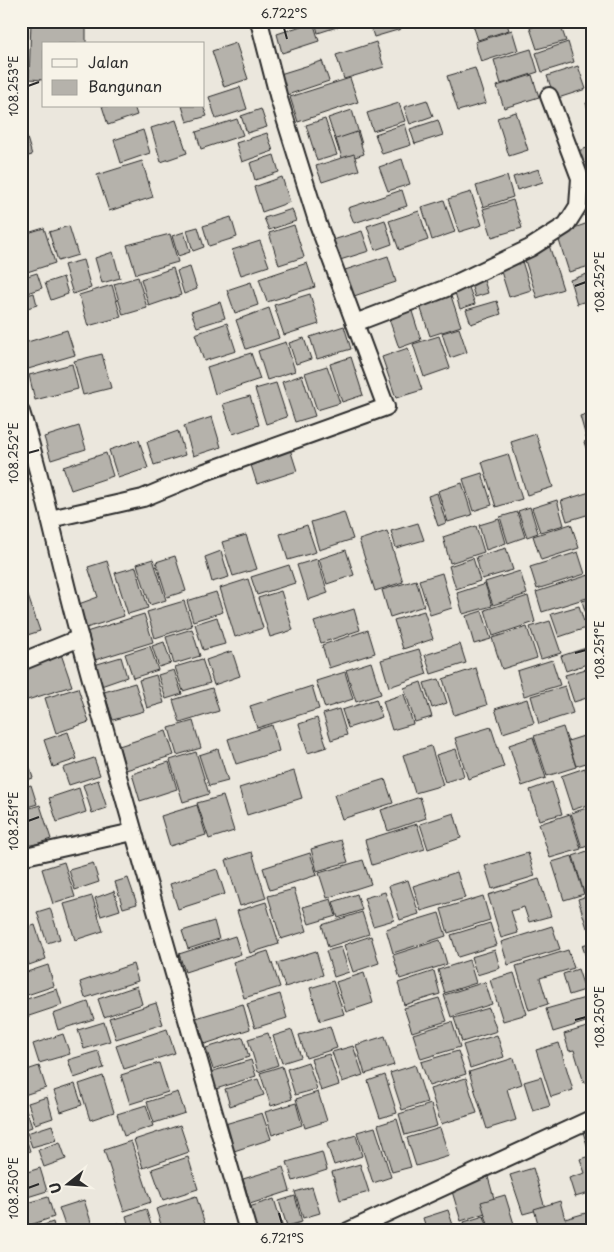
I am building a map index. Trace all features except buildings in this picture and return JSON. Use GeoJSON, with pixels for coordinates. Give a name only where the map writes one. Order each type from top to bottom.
{"type":"FeatureCollection","features":[{"type":"Feature","properties":{"kind":"street"},"geometry":{"type":"LineString","coordinates":[[50,519],[143,498],[205,472],[386,407],[318,224],[279,99],[259,21]]}},
{"type":"Feature","properties":{"kind":"street"},"geometry":{"type":"LineString","coordinates":[[354,322],[444,289],[530,248],[566,226],[578,206],[580,178],[549,96]]}},
{"type":"Feature","properties":{"kind":"street"},"geometry":{"type":"LineString","coordinates":[[21,412],[28,457],[50,519],[80,638],[133,832],[248,1231]]}},
{"type":"Feature","properties":{"kind":"street"},"geometry":{"type":"LineString","coordinates":[[21,662],[80,638]]}},
{"type":"Feature","properties":{"kind":"street"},"geometry":{"type":"LineString","coordinates":[[21,857],[133,832]]}},
{"type":"Feature","properties":{"kind":"street"},"geometry":{"type":"LineString","coordinates":[[348,1231],[593,1118]]}}]}
